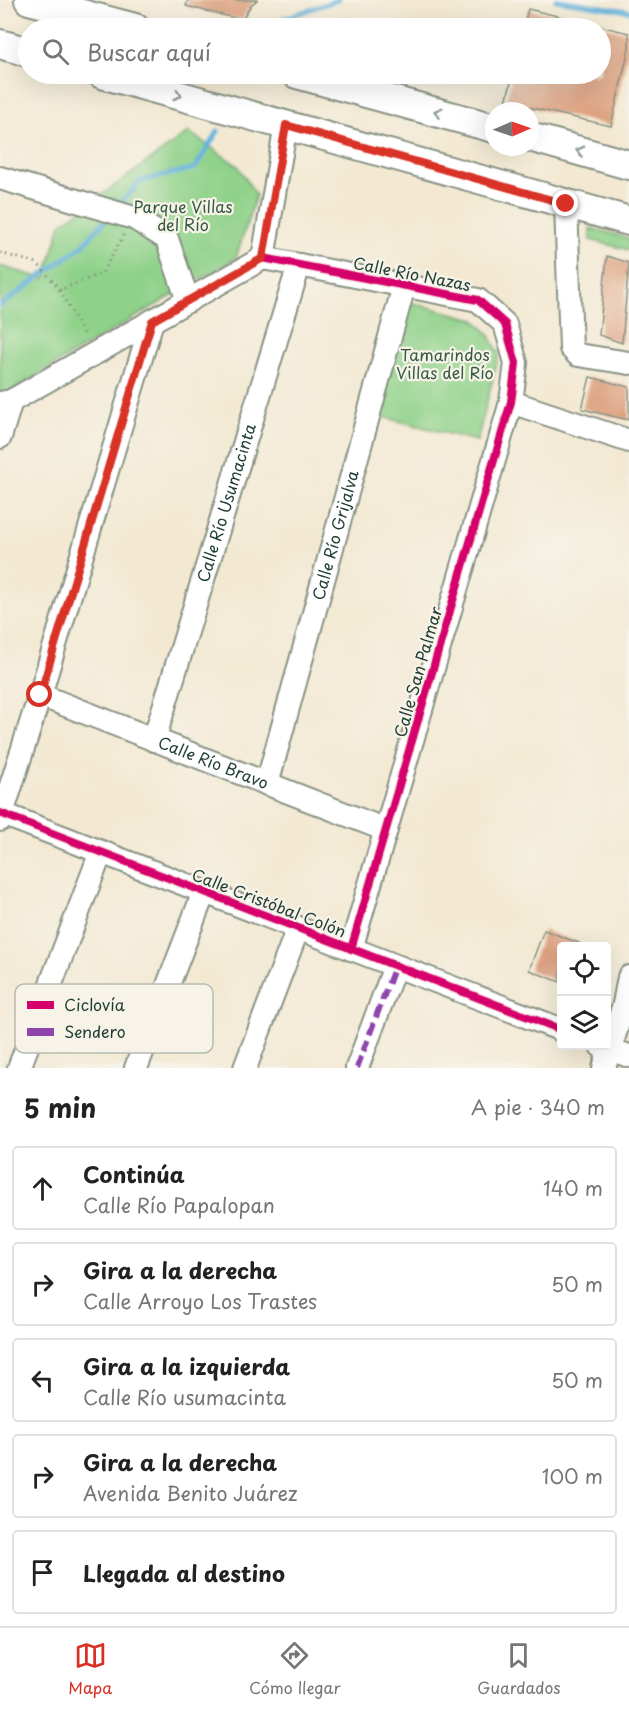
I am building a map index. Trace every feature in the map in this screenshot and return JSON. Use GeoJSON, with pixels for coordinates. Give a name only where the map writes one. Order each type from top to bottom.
{"type":"FeatureCollection","features":[{"type":"Feature","properties":{"kind":"main road"},"geometry":{"type":"LineString","coordinates":[[29,0],[94,18]]}},
{"type":"Feature","properties":{"kind":"main road"},"geometry":{"type":"LineString","coordinates":[[0,44],[18,49]]}},
{"type":"Feature","properties":{"kind":"main road"},"geometry":{"type":"LineString","coordinates":[[140,84],[629,220]]}},
{"type":"Feature","properties":{"kind":"main road"},"geometry":{"type":"LineString","coordinates":[[333,84],[485,126]]}},
{"type":"Feature","properties":{"kind":"main road"},"geometry":{"type":"LineString","coordinates":[[539,140],[629,165]]}},
{"type":"Feature","properties":{"kind":"street"},"geometry":{"type":"LineString","coordinates":[[0,437],[6,402],[263,258],[286,125]]}},
{"type":"Feature","properties":{"kind":"street"},"geometry":{"type":"LineString","coordinates":[[0,178],[134,218],[167,239],[188,301]]}},
{"type":"Feature","properties":{"kind":"street"},"geometry":{"type":"LineString","coordinates":[[566,204],[571,348],[578,355],[629,363]]}},
{"type":"Feature","properties":{"kind":"street","name":"Calle Río Nazas"},"geometry":{"type":"LineString","coordinates":[[263,258],[478,300],[506,324],[516,363],[511,402]]}},
{"type":"Feature","properties":{"kind":"street","name":"Calle Río Usumacinta"},"geometry":{"type":"LineString","coordinates":[[154,740],[299,266]]}},
{"type":"Feature","properties":{"kind":"street","name":"Calle Río Grijalva"},"geometry":{"type":"LineString","coordinates":[[267,784],[404,286]]}},
{"type":"Feature","properties":{"kind":"street"},"geometry":{"type":"LineString","coordinates":[[1,816],[40,695],[152,321]]}},
{"type":"Feature","properties":{"kind":"street"},"geometry":{"type":"LineString","coordinates":[[511,402],[629,441]]}},
{"type":"Feature","properties":{"kind":"street","name":"Calle San Palmar"},"geometry":{"type":"LineString","coordinates":[[351,949],[511,402]]}},
{"type":"Feature","properties":{"kind":"street","name":"Calle Río Bravo"},"geometry":{"type":"LineString","coordinates":[[40,695],[386,830]]}},
{"type":"Feature","properties":{"kind":"street","name":"Calle Cristóbal Colón"},"geometry":{"type":"LineString","coordinates":[[1,816],[101,852],[557,1028]]}},
{"type":"Feature","properties":{"kind":"street"},"geometry":{"type":"LineString","coordinates":[[51,984],[101,852]]}},
{"type":"Feature","properties":{"kind":"street"},"geometry":{"type":"LineString","coordinates":[[168,984],[204,892]]}},
{"type":"Feature","properties":{"kind":"street"},"geometry":{"type":"LineString","coordinates":[[245,1068],[297,928]]}},
{"type":"Feature","properties":{"kind":"street"},"geometry":{"type":"LineString","coordinates":[[357,1068],[395,966]]}},
{"type":"Feature","properties":{"kind":"street"},"geometry":{"type":"LineString","coordinates":[[611,1055],[629,977]]}},
{"type":"Feature","properties":{"kind":"street"},"geometry":{"type":"LineString","coordinates":[[19,1068],[25,1053]]}},
{"type":"Feature","properties":{"kind":"street"},"geometry":{"type":"LineString","coordinates":[[136,1068],[142,1053]]}},
{"type":"Feature","properties":{"kind":"path"},"geometry":{"type":"LineString","coordinates":[[60,290],[102,273],[134,218]]}},
{"type":"Feature","properties":{"kind":"path"},"geometry":{"type":"LineString","coordinates":[[0,253],[37,263],[60,290],[94,354]]}},
{"type":"Feature","properties":{"kind":"green space","name":"Parque Villas del Río"},"geometry":{"type":"Polygon","coordinates":[[[189,132],[238,166],[256,195],[236,258],[0,397],[0,266],[45,279],[61,224],[189,132]]]}},
{"type":"Feature","properties":{"kind":"green space"},"geometry":{"type":"Polygon","coordinates":[[[590,228],[629,238],[629,250],[590,240],[590,228]]]}},
{"type":"Feature","properties":{"kind":"green space","name":"Tamarindos Villas del Río"},"geometry":{"type":"Polygon","coordinates":[[[409,302],[474,319],[489,334],[499,354],[477,441],[379,416],[409,302]]]}},
{"type":"Feature","properties":{"kind":"building"},"geometry":{"type":"Polygon","coordinates":[[[188,0],[257,0],[243,18],[234,18],[186,6],[188,0]]]}},
{"type":"Feature","properties":{"kind":"building"},"geometry":{"type":"Polygon","coordinates":[[[528,9],[566,18],[526,18],[528,9]]]}},
{"type":"Feature","properties":{"kind":"building"},"geometry":{"type":"Polygon","coordinates":[[[611,29],[629,33],[629,48],[611,126],[539,110],[539,102],[506,102],[510,84],[611,84],[611,29]]]}},
{"type":"Feature","properties":{"kind":"building"},"geometry":{"type":"Polygon","coordinates":[[[607,256],[629,263],[622,343],[599,335],[607,256]]]}},
{"type":"Feature","properties":{"kind":"building"},"geometry":{"type":"Polygon","coordinates":[[[590,377],[629,387],[629,420],[582,409],[590,377]]]}},
{"type":"Feature","properties":{"kind":"building"},"geometry":{"type":"Polygon","coordinates":[[[544,930],[576,942],[557,942],[557,981],[529,970],[544,930]]]}},
{"type":"Feature","properties":{"kind":"waterway"},"geometry":{"type":"LineString","coordinates":[[285,18],[338,0]]}},
{"type":"Feature","properties":{"kind":"waterway"},"geometry":{"type":"LineString","coordinates":[[556,0],[629,11]]}},
{"type":"Feature","properties":{"kind":"waterway"},"geometry":{"type":"LineString","coordinates":[[118,206],[141,181],[195,168],[218,131]]}},
{"type":"Feature","properties":{"kind":"waterway"},"geometry":{"type":"LineString","coordinates":[[0,306],[82,246],[108,217]]}},
{"type":"Feature","properties":{"kind":"marked path"},"geometry":{"type":"LineString","coordinates":[[357,1068],[395,966]]}},
{"type":"Feature","properties":{"kind":"cycle path"},"geometry":{"type":"LineString","coordinates":[[263,258],[478,300],[505,324],[516,363],[511,402],[351,949]]}},
{"type":"Feature","properties":{"kind":"cycle path"},"geometry":{"type":"LineString","coordinates":[[0,813],[557,1028]]}},
{"type":"Feature","properties":{"kind":"route"},"geometry":{"type":"LineString","coordinates":[[40,695],[152,321],[263,258],[286,125],[566,204]]}}]}
